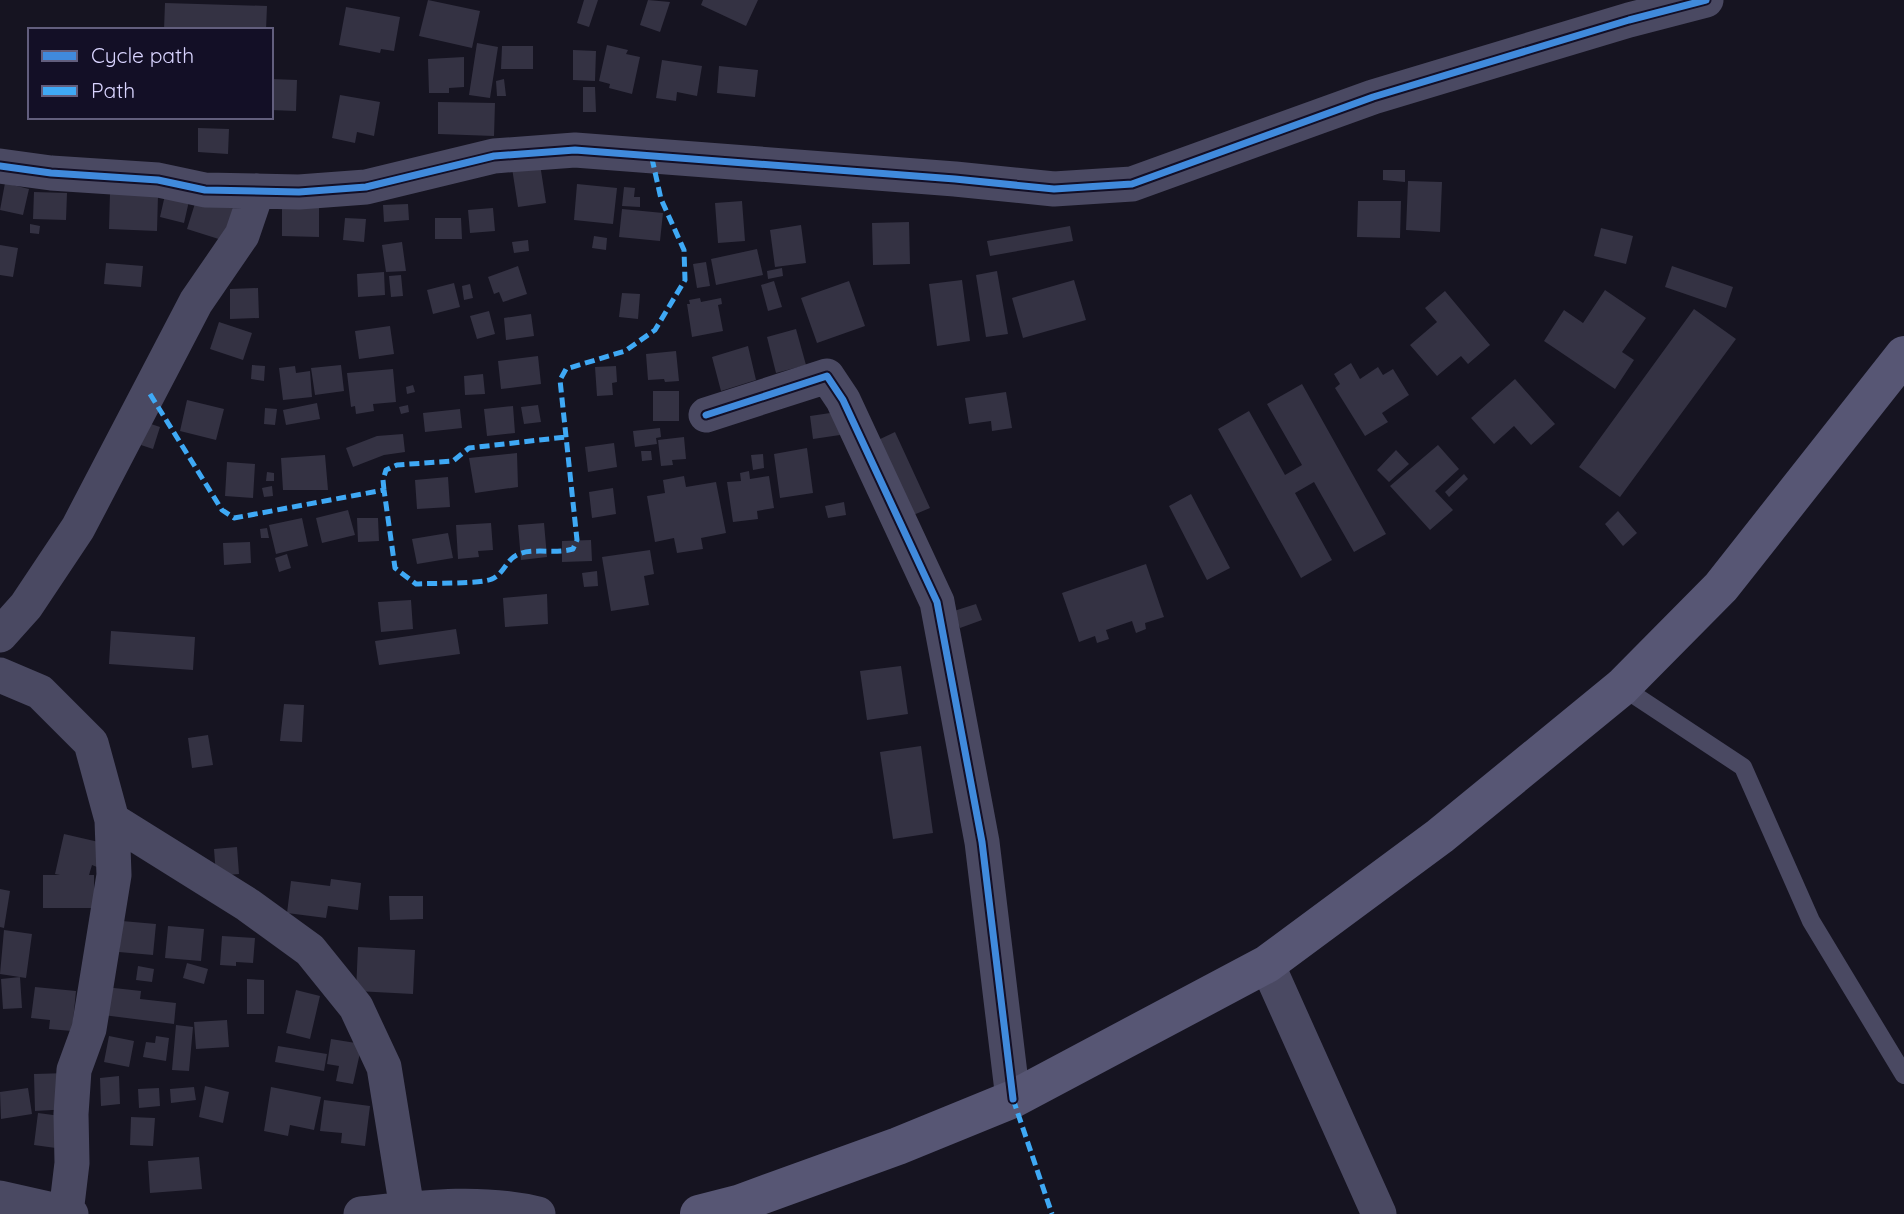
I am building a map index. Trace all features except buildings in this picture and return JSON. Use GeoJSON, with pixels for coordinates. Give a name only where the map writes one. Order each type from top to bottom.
{"type":"FeatureCollection","features":[{"type":"Feature","properties":{"kind":"main road"},"geometry":{"type":"LineString","coordinates":[[699,1214],[738,1204],[886,1150],[1013,1099],[1267,964],[1440,836],[1622,687],[1721,587],[1904,355]]}},
{"type":"Feature","properties":{"kind":"street"},"geometry":{"type":"LineString","coordinates":[[0,166],[51,173],[158,180],[205,190],[299,192],[366,187],[495,156],[575,150],[955,178],[1054,189],[1132,184],[1373,97],[1629,20],[1706,0]]}},
{"type":"Feature","properties":{"kind":"street"},"geometry":{"type":"LineString","coordinates":[[0,635],[26,606],[78,528],[196,302],[242,235],[257,191]]}},
{"type":"Feature","properties":{"kind":"street"},"geometry":{"type":"LineString","coordinates":[[706,415],[827,376],[843,400],[937,602],[982,842],[1013,1099]]}},
{"type":"Feature","properties":{"kind":"street"},"geometry":{"type":"LineString","coordinates":[[0,676],[40,692],[91,743],[113,820],[114,875],[89,1029],[74,1070],[68,1214],[0,1198]]}},
{"type":"Feature","properties":{"kind":"street"},"geometry":{"type":"LineString","coordinates":[[113,820],[248,905],[310,950],[356,1007],[384,1067],[407,1209]]}},
{"type":"Feature","properties":{"kind":"street"},"geometry":{"type":"LineString","coordinates":[[1267,964],[1378,1214]]}},
{"type":"Feature","properties":{"kind":"street"},"geometry":{"type":"LineString","coordinates":[[361,1214],[459,1206],[511,1207],[538,1214]]}},
{"type":"Feature","properties":{"kind":"lane"},"geometry":{"type":"LineString","coordinates":[[1622,687],[1743,767],[1811,921],[1904,1076]]}},
{"type":"Feature","properties":{"kind":"marked path"},"geometry":{"type":"LineString","coordinates":[[150,394],[222,510],[234,518],[384,490],[395,568],[416,584],[486,581],[500,573],[511,559],[519,554],[573,549],[577,540],[560,380],[566,369],[625,351],[655,330],[685,280],[684,250],[661,199],[651,154]]}},
{"type":"Feature","properties":{"kind":"marked path"},"geometry":{"type":"LineString","coordinates":[[384,490],[386,470],[397,465],[453,461],[469,448],[566,437]]}},
{"type":"Feature","properties":{"kind":"marked path"},"geometry":{"type":"LineString","coordinates":[[1013,1099],[1052,1214]]}},
{"type":"Feature","properties":{"kind":"cycle path"},"geometry":{"type":"LineString","coordinates":[[0,166],[51,173],[158,180],[205,190],[299,192],[366,187],[494,156],[575,150],[1054,189],[1132,184],[1373,97],[1629,20],[1706,0]]}},
{"type":"Feature","properties":{"kind":"cycle path"},"geometry":{"type":"LineString","coordinates":[[706,415],[827,376],[843,400],[937,602],[982,842],[1013,1099]]}}]}
